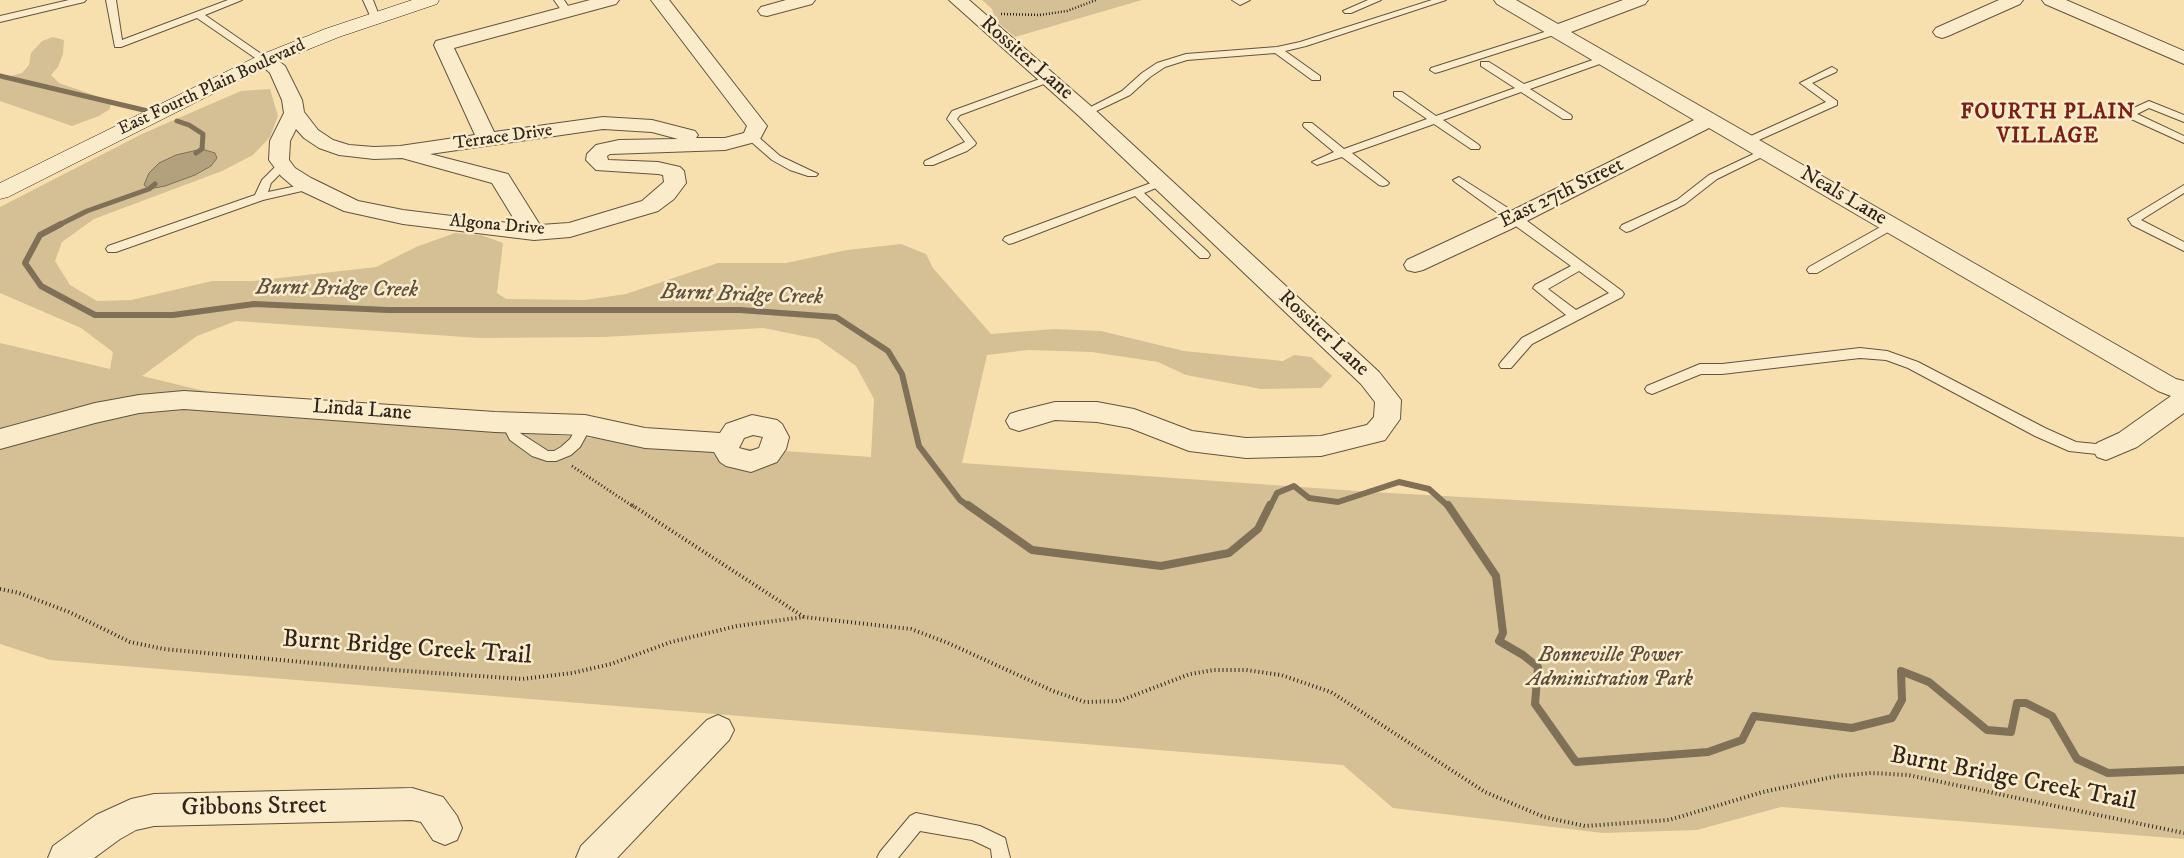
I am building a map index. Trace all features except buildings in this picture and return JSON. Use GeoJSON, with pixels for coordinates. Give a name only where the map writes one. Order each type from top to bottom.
{"type":"FeatureCollection","features":[{"type":"Feature","properties":{"kind":"main road","name":"East Fourth Plain Boulevard"},"geometry":{"type":"LineString","coordinates":[[0,192],[372,9],[430,0]]}},
{"type":"Feature","properties":{"kind":"street"},"geometry":{"type":"LineString","coordinates":[[488,140],[443,46],[563,6],[610,0]]}},
{"type":"Feature","properties":{"kind":"street"},"geometry":{"type":"LineString","coordinates":[[660,0],[757,126],[752,136]]}},
{"type":"Feature","properties":{"kind":"street"},"geometry":{"type":"LineString","coordinates":[[766,11],[806,0]]}},
{"type":"Feature","properties":{"kind":"street","name":"Neals Lane"},"geometry":{"type":"LineString","coordinates":[[1503,0],[2167,385],[2184,391]]}},
{"type":"Feature","properties":{"kind":"street"},"geometry":{"type":"LineString","coordinates":[[1557,31],[1639,0]]}},
{"type":"Feature","properties":{"kind":"street"},"geometry":{"type":"LineString","coordinates":[[1942,32],[2014,0]]}},
{"type":"Feature","properties":{"kind":"street"},"geometry":{"type":"LineString","coordinates":[[2051,0],[2184,58]]}},
{"type":"Feature","properties":{"kind":"street","name":"Rossiter Lane"},"geometry":{"type":"LineString","coordinates":[[964,5],[1086,112],[1159,183],[1370,378],[1388,400],[1387,419],[1376,432],[1321,446],[1246,448],[1188,440],[1134,420],[1097,412],[1055,411],[1019,421]]}},
{"type":"Feature","properties":{"kind":"street"},"geometry":{"type":"LineString","coordinates":[[265,60],[278,70],[292,100],[294,114],[280,142],[279,160],[283,165]]}},
{"type":"Feature","properties":{"kind":"street","name":"Terrace Drive"},"geometry":{"type":"LineString","coordinates":[[294,114],[311,134],[326,144],[346,151],[400,152],[603,124],[652,126],[724,144]]}},
{"type":"Feature","properties":{"kind":"street","name":"East 27th Street"},"geometry":{"type":"LineString","coordinates":[[1415,265],[1514,218],[1709,120]]}},
{"type":"Feature","properties":{"kind":"street","name":"Algona Drive"},"geometry":{"type":"LineString","coordinates":[[283,165],[288,172],[311,186],[352,206],[403,217],[570,230],[650,206],[666,194],[675,183],[673,171],[658,168],[603,166],[596,160],[597,154],[603,149],[619,146],[724,144],[752,136]]}},
{"type":"Feature","properties":{"kind":"street"},"geometry":{"type":"LineString","coordinates":[[400,152],[500,179],[530,228]]}},
{"type":"Feature","properties":{"kind":"street","name":"Linda Lane"},"geometry":{"type":"LineString","coordinates":[[0,439],[95,413],[139,404],[184,400],[508,422],[585,425],[645,438],[726,443]]}},
{"type":"Feature","properties":{"kind":"street"},"geometry":{"type":"LineString","coordinates":[[2106,450],[2128,440],[2184,400]]}},
{"type":"Feature","properties":{"kind":"street"},"geometry":{"type":"LineString","coordinates":[[593,858],[718,730]]}},
{"type":"Feature","properties":{"kind":"street","name":"Gibbons Street"},"geometry":{"type":"LineString","coordinates":[[64,858],[108,827],[131,815],[154,810],[412,804],[432,808],[445,828]]}},
{"type":"Feature","properties":{"kind":"lane"},"geometry":{"type":"LineString","coordinates":[[0,19],[81,0]]}},
{"type":"Feature","properties":{"kind":"lane"},"geometry":{"type":"LineString","coordinates":[[111,0],[118,45],[237,0]]}},
{"type":"Feature","properties":{"kind":"lane"},"geometry":{"type":"LineString","coordinates":[[1238,0],[1240,2],[1245,0]]}},
{"type":"Feature","properties":{"kind":"lane"},"geometry":{"type":"LineString","coordinates":[[1348,11],[1376,0]]}},
{"type":"Feature","properties":{"kind":"lane"},"geometry":{"type":"LineString","coordinates":[[1086,112],[1126,93],[1146,75],[1161,65],[1186,57],[1277,50],[1303,44],[1441,0]]}},
{"type":"Feature","properties":{"kind":"lane"},"geometry":{"type":"LineString","coordinates":[[198,14],[265,60]]}},
{"type":"Feature","properties":{"kind":"lane"},"geometry":{"type":"LineString","coordinates":[[1435,70],[1557,31]]}},
{"type":"Feature","properties":{"kind":"lane"},"geometry":{"type":"LineString","coordinates":[[1277,50],[1316,78]]}},
{"type":"Feature","properties":{"kind":"lane"},"geometry":{"type":"LineString","coordinates":[[1318,162],[1604,59]]}},
{"type":"Feature","properties":{"kind":"lane"},"geometry":{"type":"LineString","coordinates":[[1484,64],[1567,117]]}},
{"type":"Feature","properties":{"kind":"lane"},"geometry":{"type":"LineString","coordinates":[[1626,228],[1681,202],[1755,147],[1833,102],[1805,83],[1832,70]]}},
{"type":"Feature","properties":{"kind":"lane"},"geometry":{"type":"LineString","coordinates":[[929,163],[963,149],[971,143],[952,119],[956,113],[1048,79]]}},
{"type":"Feature","properties":{"kind":"lane"},"geometry":{"type":"LineString","coordinates":[[1398,94],[1475,147]]}},
{"type":"Feature","properties":{"kind":"lane"},"geometry":{"type":"LineString","coordinates":[[2184,119],[2149,104],[2130,114],[2184,140]]}},
{"type":"Feature","properties":{"kind":"lane"},"geometry":{"type":"LineString","coordinates":[[1308,125],[1335,148],[1383,183]]}},
{"type":"Feature","properties":{"kind":"lane"},"geometry":{"type":"LineString","coordinates":[[752,136],[776,158],[794,168],[812,174]]}},
{"type":"Feature","properties":{"kind":"lane"},"geometry":{"type":"LineString","coordinates":[[260,197],[266,182],[283,165]]}},
{"type":"Feature","properties":{"kind":"lane"},"geometry":{"type":"LineString","coordinates":[[1459,180],[1618,294],[1527,341],[1506,365]]}},
{"type":"Feature","properties":{"kind":"lane"},"geometry":{"type":"LineString","coordinates":[[1009,240],[1159,183]]}},
{"type":"Feature","properties":{"kind":"lane"},"geometry":{"type":"LineString","coordinates":[[112,249],[260,197],[311,186]]}},
{"type":"Feature","properties":{"kind":"lane"},"geometry":{"type":"LineString","coordinates":[[2184,188],[2134,219],[2136,222],[2184,247]]}},
{"type":"Feature","properties":{"kind":"lane"},"geometry":{"type":"LineString","coordinates":[[1136,192],[1204,254]]}},
{"type":"Feature","properties":{"kind":"lane"},"geometry":{"type":"LineString","coordinates":[[1813,270],[1891,225]]}},
{"type":"Feature","properties":{"kind":"lane"},"geometry":{"type":"LineString","coordinates":[[1575,316],[1539,288],[1580,266]]}},
{"type":"Feature","properties":{"kind":"lane"},"geometry":{"type":"LineString","coordinates":[[1652,389],[1700,369],[1722,369],[1860,353],[1887,356],[1913,365],[2040,432],[2074,447],[2106,450]]}},
{"type":"Feature","properties":{"kind":"lane"},"geometry":{"type":"LineString","coordinates":[[508,422],[515,436],[537,452],[547,456],[556,456],[566,451],[575,443],[585,425]]}},
{"type":"Feature","properties":{"kind":"lane"},"geometry":{"type":"LineString","coordinates":[[886,858],[916,822],[974,832],[999,844],[1001,858]]}},
{"type":"Feature","properties":{"kind":"path"},"geometry":{"type":"LineString","coordinates":[[964,5],[1040,15],[1073,9],[1096,0]]}},
{"type":"Feature","properties":{"kind":"path"},"geometry":{"type":"LineString","coordinates":[[556,456],[804,617]]}},
{"type":"Feature","properties":{"kind":"path","name":"Burnt Bridge Creek Trail"},"geometry":{"type":"LineString","coordinates":[[0,588],[19,593],[69,612],[130,642],[164,648],[365,668],[522,679],[572,673],[611,664],[703,633],[804,617],[911,629],[948,643],[1053,691],[1085,702],[1119,701],[1161,687],[1190,674],[1214,670],[1246,670],[1281,675],[1331,692],[1485,792],[1544,817],[1586,826],[1669,820],[1763,792],[1837,776],[1872,773],[1908,775],[2184,833]]}},
{"type":"Feature","properties":{"kind":"green space"},"geometry":{"type":"Polygon","coordinates":[[[982,0],[1142,0],[1015,37],[996,21],[992,9],[982,0]]]}},
{"type":"Feature","properties":{"kind":"green space"},"geometry":{"type":"Polygon","coordinates":[[[53,37],[64,40],[63,54],[58,67],[51,75],[59,83],[111,101],[110,109],[99,116],[72,126],[0,101],[0,79],[22,73],[29,65],[31,53],[42,41],[53,37]]]}},
{"type":"Feature","properties":{"kind":"green space","name":"Bonneville Power Administration Park"},"geometry":{"type":"Polygon","coordinates":[[[270,89],[278,116],[270,137],[253,155],[222,171],[94,219],[62,242],[55,261],[70,285],[97,301],[131,300],[212,281],[253,281],[376,267],[416,247],[455,233],[481,235],[503,243],[497,293],[506,299],[585,300],[626,294],[718,263],[786,263],[847,250],[901,244],[926,254],[933,268],[991,334],[1054,329],[1101,331],[1184,351],[1283,361],[1294,355],[1311,357],[1332,376],[1321,388],[1261,389],[1186,375],[1158,362],[1092,352],[1028,350],[987,355],[962,463],[1372,492],[2184,537],[2184,839],[1781,807],[1697,830],[1603,833],[1393,808],[1343,765],[50,660],[0,644],[0,343],[110,369],[113,352],[81,328],[0,293],[0,207],[144,133],[241,91],[270,89]],[[236,321],[197,336],[142,376],[321,419],[871,457],[874,399],[856,366],[818,339],[763,328],[604,337],[479,338],[236,321]]]}},
{"type":"Feature","properties":{"kind":"shaded area"},"geometry":{"type":"Polygon","coordinates":[[[202,149],[215,153],[217,158],[211,166],[195,175],[165,186],[149,189],[144,185],[149,173],[159,163],[176,155],[202,149]]]}},
{"type":"Feature","properties":{"kind":"waterway","name":"Burnt Bridge Creek"},"geometry":{"type":"LineString","coordinates":[[0,76],[152,112]]}},
{"type":"Feature","properties":{"kind":"waterway","name":"Burnt Bridge Creek"},"geometry":{"type":"LineString","coordinates":[[177,121],[189,125],[203,134],[202,149],[196,153]]}},
{"type":"Feature","properties":{"kind":"waterway","name":"Burnt Bridge Creek"},"geometry":{"type":"LineString","coordinates":[[61,224],[87,211],[149,189],[155,184]]}},
{"type":"Feature","properties":{"kind":"waterway","name":"Burnt Bridge Creek"},"geometry":{"type":"LineString","coordinates":[[61,224],[40,235],[25,263],[41,286],[95,315],[173,315],[254,304],[388,310],[740,310],[836,317],[888,351],[902,374],[919,446],[960,500],[970,507]]}},
{"type":"Feature","properties":{"kind":"waterway","name":"Burnt Bridge Creek"},"geometry":{"type":"LineString","coordinates":[[1270,507],[1277,493],[1294,486],[1309,498],[1338,502],[1399,482],[1429,489],[1449,507]]}},
{"type":"Feature","properties":{"kind":"waterway","name":"Burnt Bridge Creek"},"geometry":{"type":"LineString","coordinates":[[968,505],[1032,550],[1161,566],[1229,553],[1258,529],[1270,505]]}},
{"type":"Feature","properties":{"kind":"waterway","name":"Burnt Bridge Creek"},"geometry":{"type":"LineString","coordinates":[[1448,505],[1496,576],[1503,633],[1499,641],[1523,655],[1538,667],[1535,704],[1576,762],[1708,752],[1742,740],[1754,716],[1852,728],[1892,718],[1902,700],[1901,671],[1929,682],[1987,730],[2011,732],[2017,703],[2026,703],[2052,716],[2077,759],[2108,773],[2184,770]]}},
{"type":"Feature","properties":{"kind":"district","name":"FOURTH PLAIN VILLAGE"},"geometry":{"type":"Point","coordinates":[2048,126]}}]}
